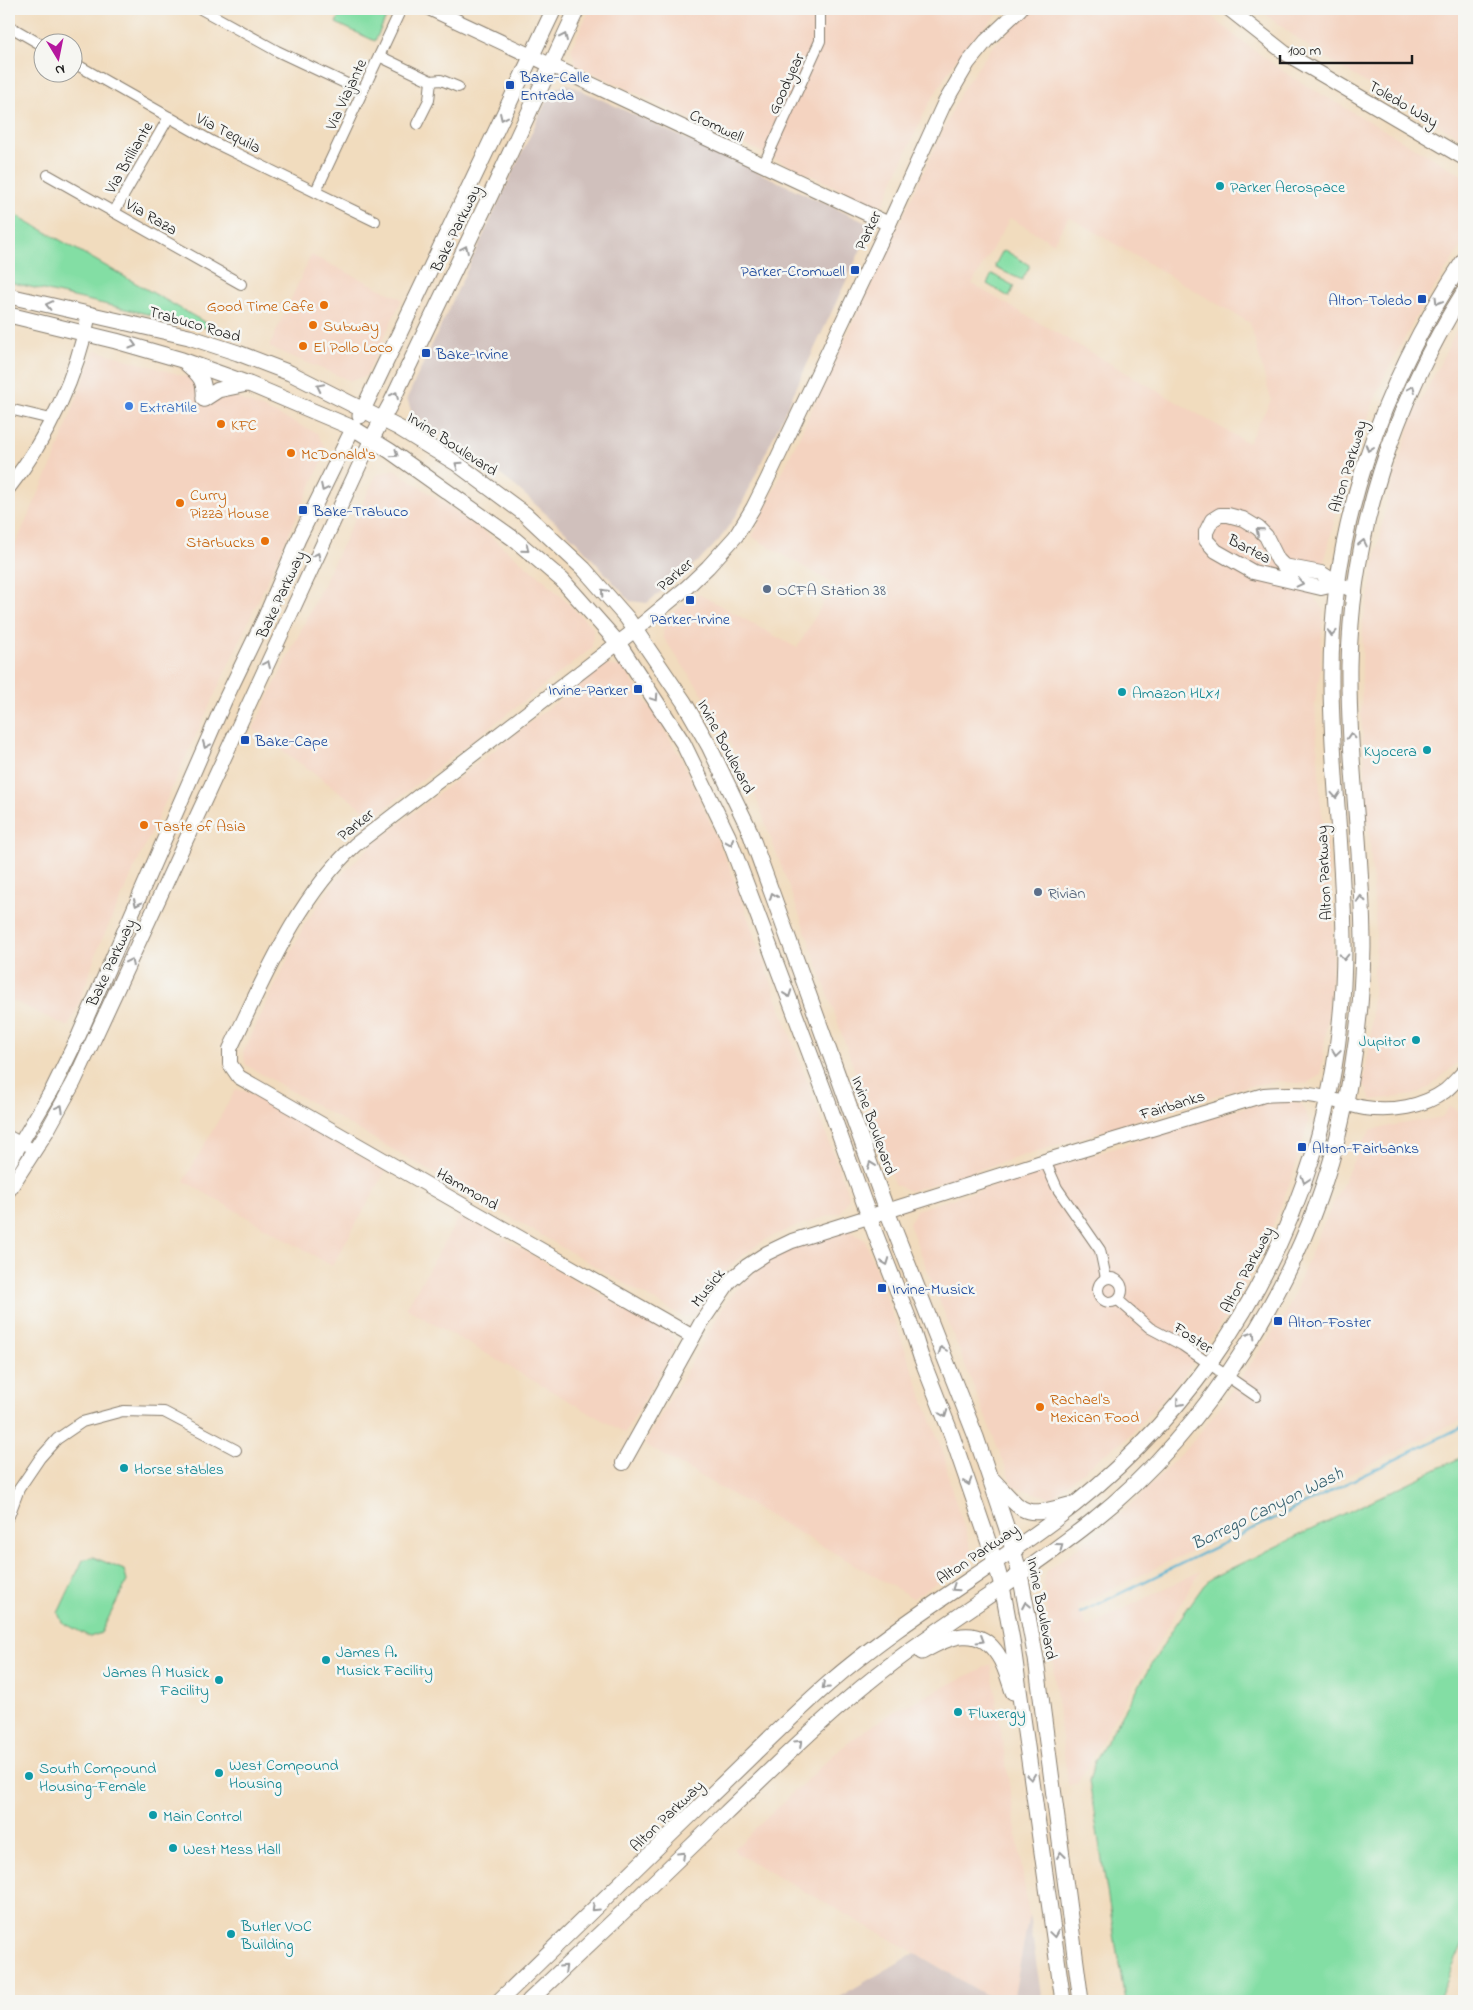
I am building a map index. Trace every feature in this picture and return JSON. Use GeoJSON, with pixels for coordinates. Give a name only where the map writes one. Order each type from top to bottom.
{"type":"FeatureCollection","features":[{"type":"Feature","properties":{"kind":"main road","name":"Bake Parkway"},"geometry":{"type":"LineString","coordinates":[[353,428],[364,409],[472,185],[554,9]]}},
{"type":"Feature","properties":{"kind":"main road","name":"Bake Parkway"},"geometry":{"type":"LineString","coordinates":[[372,438],[487,203],[577,9]]}},
{"type":"Feature","properties":{"kind":"main road","name":"Alton Parkway"},"geometry":{"type":"LineString","coordinates":[[498,2001],[798,1712],[864,1654],[910,1619],[1013,1550],[1098,1486],[1144,1442],[1181,1401],[1210,1365],[1243,1315],[1277,1251],[1301,1194],[1317,1144],[1328,1099],[1339,1030],[1344,964],[1344,923],[1330,682],[1332,630],[1339,563],[1349,515],[1365,459],[1403,365],[1431,313],[1464,260]]}},
{"type":"Feature","properties":{"kind":"main road","name":"Alton Parkway"},"geometry":{"type":"LineString","coordinates":[[529,2001],[782,1759],[861,1688],[906,1652],[1086,1526],[1138,1481],[1185,1429],[1225,1376],[1259,1324],[1296,1253],[1327,1174],[1346,1104],[1358,1032],[1362,957],[1349,705],[1350,640],[1355,591],[1369,515],[1391,441],[1416,379],[1464,292]]}},
{"type":"Feature","properties":{"kind":"main road","name":"Trabuco Road"},"geometry":{"type":"LineString","coordinates":[[9,296],[189,336],[290,373],[364,409]]}},
{"type":"Feature","properties":{"kind":"main road"},"geometry":{"type":"LineString","coordinates":[[9,315],[86,333],[182,360],[248,384],[353,428],[372,438],[514,539],[562,580],[618,643],[683,743],[728,836],[952,1436],[995,1562],[1002,1586],[1064,2001]]}},
{"type":"Feature","properties":{"kind":"main road"},"geometry":{"type":"LineString","coordinates":[[182,360],[201,376],[205,388],[204,399],[218,390],[248,384]]}},
{"type":"Feature","properties":{"kind":"main road","name":"Irvine Boulevard"},"geometry":{"type":"LineString","coordinates":[[364,409],[383,418],[456,463],[525,514],[584,569],[635,630],[684,702],[709,746],[748,827],[887,1211],[990,1477],[1020,1574],[1036,1658],[1081,2001]]}},
{"type":"Feature","properties":{"kind":"main road"},"geometry":{"type":"LineString","coordinates":[[990,1477],[1017,1506],[1026,1511],[1040,1512],[1079,1502]]}},
{"type":"Feature","properties":{"kind":"main road"},"geometry":{"type":"LineString","coordinates":[[861,1688],[942,1640],[961,1635],[973,1635],[993,1648],[999,1656],[1014,1693],[1024,1729]]}},
{"type":"Feature","properties":{"kind":"main road"},"geometry":{"type":"LineString","coordinates":[[624,1911],[619,1903],[624,1894],[697,1822],[699,1814],[697,1810]]}},
{"type":"Feature","properties":{"kind":"street"},"geometry":{"type":"LineString","coordinates":[[201,9],[277,51],[362,91]]}},
{"type":"Feature","properties":{"kind":"street","name":"Via Viajante"},"geometry":{"type":"LineString","coordinates":[[316,191],[401,9]]}},
{"type":"Feature","properties":{"kind":"street","name":"Cromwell"},"geometry":{"type":"LineString","coordinates":[[431,9],[889,224]]}},
{"type":"Feature","properties":{"kind":"street","name":"Goodyear"},"geometry":{"type":"LineString","coordinates":[[762,166],[820,40],[820,9]]}},
{"type":"Feature","properties":{"kind":"street","name":"Parker"},"geometry":{"type":"LineString","coordinates":[[230,1064],[230,1049],[292,924],[316,886],[335,864],[355,845],[635,630],[708,567],[736,536],[748,518],[889,224],[944,104],[968,63],[986,41],[1020,9]]}},
{"type":"Feature","properties":{"kind":"street","name":"Toledo Way"},"geometry":{"type":"LineString","coordinates":[[1229,9],[1286,53],[1464,158]]}},
{"type":"Feature","properties":{"kind":"street"},"geometry":{"type":"LineString","coordinates":[[9,27],[32,40]]}},
{"type":"Feature","properties":{"kind":"street"},"geometry":{"type":"LineString","coordinates":[[379,56],[431,80],[441,80],[458,87]]}},
{"type":"Feature","properties":{"kind":"street","name":"Via Tequila"},"geometry":{"type":"LineString","coordinates":[[82,68],[213,142],[375,221]]}},
{"type":"Feature","properties":{"kind":"street"},"geometry":{"type":"LineString","coordinates":[[417,124],[428,100],[431,80]]}},
{"type":"Feature","properties":{"kind":"street","name":"Via Brilliante"},"geometry":{"type":"LineString","coordinates":[[114,212],[169,117]]}},
{"type":"Feature","properties":{"kind":"street","name":"Via Raza"},"geometry":{"type":"LineString","coordinates":[[48,175],[241,284]]}},
{"type":"Feature","properties":{"kind":"street"},"geometry":{"type":"LineString","coordinates":[[9,487],[31,457],[66,389],[86,333],[89,314]]}},
{"type":"Feature","properties":{"kind":"street"},"geometry":{"type":"LineString","coordinates":[[9,409],[51,419]]}},
{"type":"Feature","properties":{"kind":"street","name":"Bake Parkway"},"geometry":{"type":"LineString","coordinates":[[9,1163],[22,1143],[79,1035],[225,700],[266,617],[302,533],[353,428]]}},
{"type":"Feature","properties":{"kind":"street","name":"Bake Parkway"},"geometry":{"type":"LineString","coordinates":[[9,1190],[35,1150],[74,1082],[372,438]]}},
{"type":"Feature","properties":{"kind":"street","name":"Bartea"},"geometry":{"type":"LineString","coordinates":[[1338,584],[1321,588],[1253,572],[1216,551],[1206,540],[1206,532],[1212,520],[1220,515],[1242,519],[1258,528],[1266,536],[1278,560],[1284,566],[1321,573],[1338,584],[1355,591]]}},
{"type":"Feature","properties":{"kind":"street","name":"Hammond"},"geometry":{"type":"LineString","coordinates":[[230,1064],[248,1082],[693,1337]]}},
{"type":"Feature","properties":{"kind":"street","name":"Fairbanks"},"geometry":{"type":"LineString","coordinates":[[887,1211],[1264,1095],[1287,1093],[1310,1095],[1346,1104],[1378,1109],[1407,1107],[1426,1102],[1445,1091],[1464,1072]]}},
{"type":"Feature","properties":{"kind":"street"},"geometry":{"type":"LineString","coordinates":[[9,1136],[35,1150]]}},
{"type":"Feature","properties":{"kind":"street"},"geometry":{"type":"LineString","coordinates":[[1045,1161],[1057,1188],[1100,1250],[1106,1278]]}},
{"type":"Feature","properties":{"kind":"street","name":"Musick"},"geometry":{"type":"LineString","coordinates":[[623,1463],[693,1337],[729,1282],[747,1266],[767,1253],[792,1241],[887,1211]]}},
{"type":"Feature","properties":{"kind":"street"},"geometry":{"type":"LineString","coordinates":[[1106,1278],[1116,1279],[1122,1287],[1118,1300],[1109,1302],[1100,1298],[1098,1294],[1099,1284],[1106,1278]]}},
{"type":"Feature","properties":{"kind":"street","name":"Foster"},"geometry":{"type":"LineString","coordinates":[[1118,1300],[1150,1328],[1182,1345],[1256,1396]]}},
{"type":"Feature","properties":{"kind":"street"},"geometry":{"type":"LineString","coordinates":[[9,1516],[19,1489],[40,1458],[57,1439],[82,1422],[123,1411],[164,1412],[236,1450]]}},
{"type":"Feature","properties":{"kind":"shaded area"},"geometry":{"type":"Polygon","coordinates":[[[590,9],[1003,9],[968,44],[955,61],[927,107],[884,204],[876,206],[576,65],[571,49],[590,9]]]}},
{"type":"Feature","properties":{"kind":"shaded area"},"geometry":{"type":"Polygon","coordinates":[[[1034,9],[1203,9],[1240,40],[1290,76],[1464,176],[1464,242],[1419,311],[1382,381],[1340,497],[1327,552],[1313,596],[1323,609],[1320,672],[1315,703],[1321,807],[1328,850],[1333,923],[1333,955],[1329,1007],[1321,1074],[1307,1084],[1278,1081],[1240,1088],[910,1191],[894,1184],[816,960],[756,798],[732,747],[702,693],[663,637],[664,619],[699,594],[797,648],[834,584],[752,537],[962,90],[993,46],[1034,9]],[[1069,217],[1053,243],[1010,218],[972,284],[1248,443],[1271,400],[1250,323],[1069,217]]]}},
{"type":"Feature","properties":{"kind":"shaded area"},"geometry":{"type":"Polygon","coordinates":[[[1258,9],[1464,9],[1464,139],[1374,88],[1313,50],[1258,9]]]}},
{"type":"Feature","properties":{"kind":"shaded area"},"geometry":{"type":"Polygon","coordinates":[[[568,84],[867,223],[870,230],[738,512],[719,540],[704,556],[647,603],[630,601],[577,542],[515,486],[477,457],[412,414],[407,398],[552,89],[568,84]]]}},
{"type":"Feature","properties":{"kind":"shaded area"},"geometry":{"type":"Polygon","coordinates":[[[311,255],[402,299],[366,376],[351,381],[269,347],[311,255]]]}},
{"type":"Feature","properties":{"kind":"shaded area"},"geometry":{"type":"Polygon","coordinates":[[[1464,319],[1464,1057],[1430,1087],[1414,1095],[1372,1100],[1363,1083],[1370,1045],[1376,934],[1361,712],[1363,622],[1387,500],[1411,421],[1456,331],[1464,319]]]}},
{"type":"Feature","properties":{"kind":"shaded area"},"geometry":{"type":"Polygon","coordinates":[[[95,350],[191,378],[197,387],[221,397],[230,395],[276,414],[317,433],[327,451],[99,946],[78,1006],[68,1027],[9,999],[9,558],[54,460],[95,350]]]}},
{"type":"Feature","properties":{"kind":"shaded area"},"geometry":{"type":"Polygon","coordinates":[[[394,469],[477,526],[543,579],[593,628],[592,648],[374,817],[253,729],[376,475],[394,469]]]}},
{"type":"Feature","properties":{"kind":"shaded area"},"geometry":{"type":"Polygon","coordinates":[[[604,665],[623,667],[658,719],[681,758],[696,790],[731,871],[849,1197],[841,1212],[794,1227],[766,1239],[734,1262],[706,1295],[695,1315],[683,1317],[246,1065],[243,1053],[304,925],[337,879],[371,846],[604,665]]]}},
{"type":"Feature","properties":{"kind":"shaded area"},"geometry":{"type":"Polygon","coordinates":[[[236,1089],[251,1093],[386,1171],[332,1266],[184,1181],[236,1089]]]}},
{"type":"Feature","properties":{"kind":"shaded area"},"geometry":{"type":"Polygon","coordinates":[[[1281,1100],[1301,1103],[1309,1121],[1292,1177],[1263,1250],[1234,1306],[1184,1375],[1126,1439],[1103,1455],[1051,1498],[1013,1486],[909,1224],[916,1210],[1262,1102],[1281,1100]]]}},
{"type":"Feature","properties":{"kind":"shaded area"},"geometry":{"type":"Polygon","coordinates":[[[1450,1106],[1464,1114],[1464,1419],[1077,1606],[1087,1627],[1200,1571],[1077,1784],[1068,1785],[1054,1676],[1052,1642],[1043,1585],[1047,1570],[1101,1531],[1137,1499],[1195,1439],[1227,1398],[1287,1311],[1317,1238],[1362,1142],[1372,1129],[1442,1117],[1450,1106]]]}},
{"type":"Feature","properties":{"kind":"shaded area"},"geometry":{"type":"Polygon","coordinates":[[[461,1214],[673,1336],[675,1347],[625,1433],[406,1308],[461,1214]]]}},
{"type":"Feature","properties":{"kind":"shaded area"},"geometry":{"type":"Polygon","coordinates":[[[849,1230],[865,1240],[945,1458],[950,1484],[972,1551],[966,1563],[913,1598],[644,1444],[725,1304],[742,1283],[768,1261],[797,1246],[849,1230]]]}},
{"type":"Feature","properties":{"kind":"shaded area"},"geometry":{"type":"Polygon","coordinates":[[[991,1664],[1029,1915],[1013,2001],[996,2001],[915,1953],[736,1853],[734,1849],[835,1753],[865,1730],[895,1711],[991,1664]]]}},
{"type":"Feature","properties":{"kind":"shaded area"},"geometry":{"type":"Polygon","coordinates":[[[1029,1915],[1042,2001],[1013,2001],[1029,1915]]]}},
{"type":"Feature","properties":{"kind":"shaded area"},"geometry":{"type":"Polygon","coordinates":[[[915,1953],[996,2001],[832,2001],[915,1953]]]}},
{"type":"Feature","properties":{"kind":"green space"},"geometry":{"type":"Polygon","coordinates":[[[342,9],[390,9],[375,41],[336,23],[342,9]]]}},
{"type":"Feature","properties":{"kind":"green space"},"geometry":{"type":"Polygon","coordinates":[[[9,211],[220,331],[9,282],[9,211]]]}},
{"type":"Feature","properties":{"kind":"green space"},"geometry":{"type":"Polygon","coordinates":[[[1006,251],[1029,265],[1022,280],[996,268],[995,265],[1002,252],[1006,251]]]}},
{"type":"Feature","properties":{"kind":"green space"},"geometry":{"type":"Polygon","coordinates":[[[992,274],[1014,286],[1009,297],[987,284],[992,274]]]}},
{"type":"Feature","properties":{"kind":"green space"},"geometry":{"type":"Polygon","coordinates":[[[1464,1456],[1464,1941],[1438,2001],[1125,2001],[1089,1781],[1095,1761],[1172,1630],[1204,1585],[1213,1577],[1464,1456]]]}},
{"type":"Feature","properties":{"kind":"green space"},"geometry":{"type":"Polygon","coordinates":[[[93,1557],[124,1570],[127,1581],[101,1633],[90,1637],[62,1622],[58,1613],[83,1560],[93,1557]]]}},
{"type":"Feature","properties":{"kind":"waterway","name":"Borrego Canyon Wash"},"geometry":{"type":"LineString","coordinates":[[1080,1613],[1464,1426]]}},
{"type":"Feature","properties":{"kind":"place","name":"Bake-Calle Entrada"},"geometry":{"type":"Point","coordinates":[510,85]}},
{"type":"Feature","properties":{"kind":"place","name":"Parker Aerospace"},"geometry":{"type":"Point","coordinates":[1220,186]}},
{"type":"Feature","properties":{"kind":"place","name":"Parker-Cromwell"},"geometry":{"type":"Point","coordinates":[855,270]}},
{"type":"Feature","properties":{"kind":"place","name":"Alton-Toledo"},"geometry":{"type":"Point","coordinates":[1422,299]}},
{"type":"Feature","properties":{"kind":"place","name":"Good Time Cafe"},"geometry":{"type":"Point","coordinates":[324,305]}},
{"type":"Feature","properties":{"kind":"place","name":"Subway"},"geometry":{"type":"Point","coordinates":[313,325]}},
{"type":"Feature","properties":{"kind":"place","name":"El Pollo Loco"},"geometry":{"type":"Point","coordinates":[303,346]}},
{"type":"Feature","properties":{"kind":"place","name":"Bake-Irvine"},"geometry":{"type":"Point","coordinates":[426,353]}},
{"type":"Feature","properties":{"kind":"place","name":"ExtraMile"},"geometry":{"type":"Point","coordinates":[129,406]}},
{"type":"Feature","properties":{"kind":"place","name":"KFC"},"geometry":{"type":"Point","coordinates":[221,424]}},
{"type":"Feature","properties":{"kind":"place","name":"McDonald's"},"geometry":{"type":"Point","coordinates":[291,453]}},
{"type":"Feature","properties":{"kind":"place","name":"Curry Pizza House"},"geometry":{"type":"Point","coordinates":[180,503]}},
{"type":"Feature","properties":{"kind":"place","name":"Bake-Trabuco"},"geometry":{"type":"Point","coordinates":[303,510]}},
{"type":"Feature","properties":{"kind":"place","name":"Starbucks"},"geometry":{"type":"Point","coordinates":[265,541]}},
{"type":"Feature","properties":{"kind":"place","name":"OCFA Station 38"},"geometry":{"type":"Point","coordinates":[767,589]}},
{"type":"Feature","properties":{"kind":"place","name":"Parker-Irvine"},"geometry":{"type":"Point","coordinates":[690,600]}},
{"type":"Feature","properties":{"kind":"place","name":"Irvine-Parker"},"geometry":{"type":"Point","coordinates":[638,689]}},
{"type":"Feature","properties":{"kind":"place","name":"Amazon HLX1"},"geometry":{"type":"Point","coordinates":[1122,692]}},
{"type":"Feature","properties":{"kind":"place","name":"Bake-Cape"},"geometry":{"type":"Point","coordinates":[245,740]}},
{"type":"Feature","properties":{"kind":"place","name":"Kyocera"},"geometry":{"type":"Point","coordinates":[1427,750]}},
{"type":"Feature","properties":{"kind":"place","name":"Taste of Asia"},"geometry":{"type":"Point","coordinates":[144,825]}},
{"type":"Feature","properties":{"kind":"place","name":"Rivian"},"geometry":{"type":"Point","coordinates":[1038,892]}},
{"type":"Feature","properties":{"kind":"place","name":"Jupitor"},"geometry":{"type":"Point","coordinates":[1416,1040]}},
{"type":"Feature","properties":{"kind":"place","name":"Alton-Fairbanks"},"geometry":{"type":"Point","coordinates":[1302,1147]}},
{"type":"Feature","properties":{"kind":"place","name":"Irvine-Musick"},"geometry":{"type":"Point","coordinates":[882,1288]}},
{"type":"Feature","properties":{"kind":"place","name":"Alton-Foster"},"geometry":{"type":"Point","coordinates":[1278,1321]}},
{"type":"Feature","properties":{"kind":"place","name":"Rachael's Mexican Food"},"geometry":{"type":"Point","coordinates":[1040,1407]}},
{"type":"Feature","properties":{"kind":"place","name":"Horse stables"},"geometry":{"type":"Point","coordinates":[124,1468]}},
{"type":"Feature","properties":{"kind":"place","name":"James A. Musick Facility"},"geometry":{"type":"Point","coordinates":[326,1660]}},
{"type":"Feature","properties":{"kind":"place","name":"James A Musick Facility"},"geometry":{"type":"Point","coordinates":[219,1680]}},
{"type":"Feature","properties":{"kind":"place","name":"Fluxergy"},"geometry":{"type":"Point","coordinates":[958,1712]}},
{"type":"Feature","properties":{"kind":"place","name":"West Compound Housing"},"geometry":{"type":"Point","coordinates":[219,1773]}},
{"type":"Feature","properties":{"kind":"place","name":"South Compound Housing-Female"},"geometry":{"type":"Point","coordinates":[29,1776]}},
{"type":"Feature","properties":{"kind":"place","name":"Main Control"},"geometry":{"type":"Point","coordinates":[153,1815]}},
{"type":"Feature","properties":{"kind":"place","name":"West Mess Hall"},"geometry":{"type":"Point","coordinates":[173,1848]}},
{"type":"Feature","properties":{"kind":"place","name":"Butler VOC Building"},"geometry":{"type":"Point","coordinates":[231,1934]}}]}
